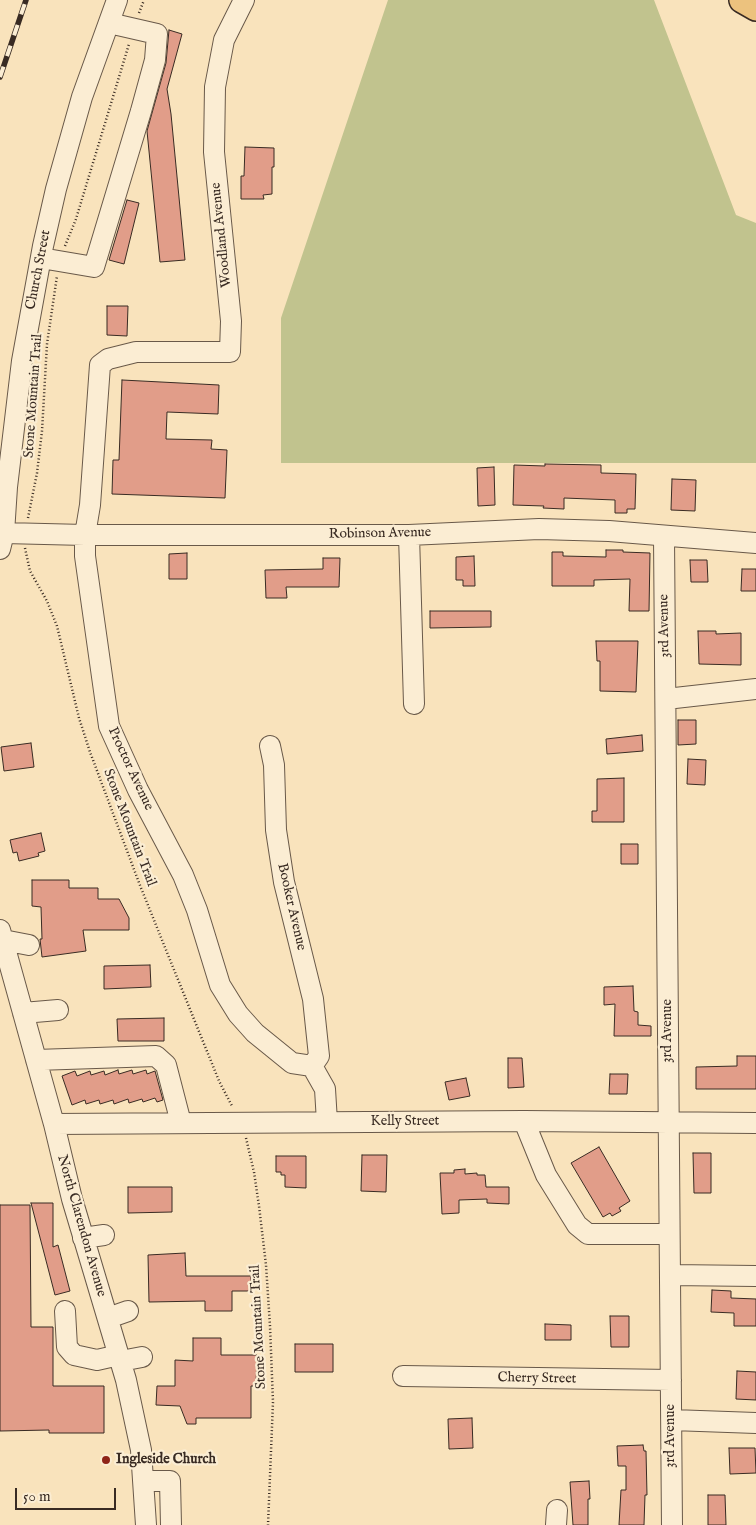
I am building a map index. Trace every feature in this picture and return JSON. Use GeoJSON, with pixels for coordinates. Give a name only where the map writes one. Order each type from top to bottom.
{"type":"FeatureCollection","features":[{"type":"Feature","properties":{"kind":"main road"},"geometry":{"type":"LineString","coordinates":[[742,0],[756,8]]}},
{"type":"Feature","properties":{"kind":"street","name":"Church Street"},"geometry":{"type":"LineString","coordinates":[[2,541],[6,488],[22,360],[50,263],[56,189],[82,97],[117,0]]}},
{"type":"Feature","properties":{"kind":"street","name":"Woodland Avenue"},"geometry":{"type":"LineString","coordinates":[[108,359],[136,352],[230,352],[231,321],[214,152],[215,87],[224,40],[244,0]]}},
{"type":"Feature","properties":{"kind":"street"},"geometry":{"type":"LineString","coordinates":[[50,263],[94,266],[141,111],[154,60],[157,34],[109,23]]}},
{"type":"Feature","properties":{"kind":"street","name":"Proctor Avenue"},"geometry":{"type":"LineString","coordinates":[[108,359],[100,365],[90,505],[85,535],[85,556],[92,617],[102,670],[109,726],[138,790],[183,875],[197,910],[220,985],[238,1014],[255,1033],[292,1063],[312,1066]]}},
{"type":"Feature","properties":{"kind":"street","name":"Robinson Avenue"},"geometry":{"type":"LineString","coordinates":[[2,541],[85,535],[409,535],[539,529],[609,532],[756,543]]}},
{"type":"Feature","properties":{"kind":"street"},"geometry":{"type":"LineString","coordinates":[[409,535],[414,704]]}},
{"type":"Feature","properties":{"kind":"street","name":"3rd Avenue"},"geometry":{"type":"LineString","coordinates":[[664,537],[672,1525]]}},
{"type":"Feature","properties":{"kind":"street"},"geometry":{"type":"LineString","coordinates":[[666,699],[756,689]]}},
{"type":"Feature","properties":{"kind":"street","name":"Booker Avenue"},"geometry":{"type":"LineString","coordinates":[[270,746],[274,765],[276,830],[284,882],[313,999],[319,1056],[312,1066]]}},
{"type":"Feature","properties":{"kind":"street"},"geometry":{"type":"LineString","coordinates":[[2,935],[30,945]]}},
{"type":"Feature","properties":{"kind":"street","name":"North Clarendon Avenue"},"geometry":{"type":"LineString","coordinates":[[2,935],[54,1124],[72,1199],[120,1358],[141,1450],[146,1525]]}},
{"type":"Feature","properties":{"kind":"street"},"geometry":{"type":"LineString","coordinates":[[23,1013],[58,1010]]}},
{"type":"Feature","properties":{"kind":"street"},"geometry":{"type":"LineString","coordinates":[[36,1060],[156,1056],[166,1065],[181,1123]]}},
{"type":"Feature","properties":{"kind":"street"},"geometry":{"type":"LineString","coordinates":[[312,1066],[325,1089],[327,1122]]}},
{"type":"Feature","properties":{"kind":"street"},"geometry":{"type":"LineString","coordinates":[[524,1121],[546,1175],[577,1225],[588,1234],[669,1234]]}},
{"type":"Feature","properties":{"kind":"street","name":"Kelly Street"},"geometry":{"type":"LineString","coordinates":[[54,1124],[524,1121],[756,1123]]}},
{"type":"Feature","properties":{"kind":"street"},"geometry":{"type":"LineString","coordinates":[[83,1238],[104,1235]]}},
{"type":"Feature","properties":{"kind":"street"},"geometry":{"type":"LineString","coordinates":[[670,1275],[756,1276]]}},
{"type":"Feature","properties":{"kind":"street"},"geometry":{"type":"LineString","coordinates":[[66,1311],[67,1346],[74,1355],[96,1360],[142,1357]]}},
{"type":"Feature","properties":{"kind":"street"},"geometry":{"type":"LineString","coordinates":[[108,1318],[128,1311]]}},
{"type":"Feature","properties":{"kind":"street","name":"Cherry Street"},"geometry":{"type":"LineString","coordinates":[[403,1376],[671,1380]]}},
{"type":"Feature","properties":{"kind":"street"},"geometry":{"type":"LineString","coordinates":[[672,1420],[756,1423]]}},
{"type":"Feature","properties":{"kind":"street"},"geometry":{"type":"LineString","coordinates":[[144,1481],[170,1481],[171,1525]]}},
{"type":"Feature","properties":{"kind":"path"},"geometry":{"type":"LineString","coordinates":[[137,20],[144,0]]}},
{"type":"Feature","properties":{"kind":"path"},"geometry":{"type":"LineString","coordinates":[[64,249],[76,219],[130,38]]}},
{"type":"Feature","properties":{"kind":"path","name":"Stone Mountain Trail"},"geometry":{"type":"LineString","coordinates":[[26,525],[37,473],[42,431],[50,263]]}},
{"type":"Feature","properties":{"kind":"path","name":"Stone Mountain Trail"},"geometry":{"type":"LineString","coordinates":[[25,542],[30,571],[47,601],[57,626],[77,710],[90,752],[141,888],[219,1081],[232,1106]]}},
{"type":"Feature","properties":{"kind":"path","name":"Stone Mountain Trail"},"geometry":{"type":"LineString","coordinates":[[246,1137],[259,1206],[266,1265],[270,1326],[272,1402],[268,1525]]}},
{"type":"Feature","properties":{"kind":"green space"},"geometry":{"type":"Polygon","coordinates":[[[388,0],[654,0],[736,215],[756,223],[756,463],[281,463],[281,318],[388,0]]]}},
{"type":"Feature","properties":{"kind":"building"},"geometry":{"type":"Polygon","coordinates":[[[169,30],[182,34],[167,89],[185,260],[160,262],[147,131],[166,63],[169,30]]]}},
{"type":"Feature","properties":{"kind":"building"},"geometry":{"type":"Polygon","coordinates":[[[245,147],[274,148],[272,194],[263,195],[264,199],[241,199],[241,176],[244,176],[245,147]]]}},
{"type":"Feature","properties":{"kind":"building"},"geometry":{"type":"Polygon","coordinates":[[[127,200],[139,203],[124,264],[109,260],[127,200]]]}},
{"type":"Feature","properties":{"kind":"building"},"geometry":{"type":"Polygon","coordinates":[[[107,306],[128,306],[127,336],[107,335],[107,306]]]}},
{"type":"Feature","properties":{"kind":"building"},"geometry":{"type":"Polygon","coordinates":[[[122,380],[219,385],[218,414],[167,412],[166,439],[212,440],[211,449],[227,450],[225,498],[112,494],[113,460],[119,460],[122,380]]]}},
{"type":"Feature","properties":{"kind":"building"},"geometry":{"type":"Polygon","coordinates":[[[545,464],[601,465],[601,473],[636,474],[635,509],[627,509],[627,513],[615,513],[615,500],[564,498],[564,509],[513,505],[514,465],[545,466],[545,464]]]}},
{"type":"Feature","properties":{"kind":"building"},"geometry":{"type":"Polygon","coordinates":[[[494,467],[495,505],[478,506],[477,468],[494,467]]]}},
{"type":"Feature","properties":{"kind":"building"},"geometry":{"type":"Polygon","coordinates":[[[672,479],[696,480],[695,511],[671,510],[672,479]]]}},
{"type":"Feature","properties":{"kind":"building"},"geometry":{"type":"Polygon","coordinates":[[[606,550],[650,553],[649,611],[629,611],[630,579],[594,580],[594,586],[552,586],[552,552],[563,552],[563,556],[606,557],[606,550]]]}},
{"type":"Feature","properties":{"kind":"building"},"geometry":{"type":"Polygon","coordinates":[[[187,553],[187,579],[169,579],[169,554],[187,553]]]}},
{"type":"Feature","properties":{"kind":"building"},"geometry":{"type":"Polygon","coordinates":[[[474,556],[475,586],[463,586],[463,580],[456,580],[456,557],[474,556]]]}},
{"type":"Feature","properties":{"kind":"building"},"geometry":{"type":"Polygon","coordinates":[[[323,558],[340,558],[339,587],[286,587],[287,598],[266,598],[265,570],[323,569],[323,558]]]}},
{"type":"Feature","properties":{"kind":"building"},"geometry":{"type":"Polygon","coordinates":[[[690,560],[707,560],[708,582],[691,582],[690,560]]]}},
{"type":"Feature","properties":{"kind":"building"},"geometry":{"type":"Polygon","coordinates":[[[742,569],[756,569],[756,591],[741,591],[742,569]]]}},
{"type":"Feature","properties":{"kind":"building"},"geometry":{"type":"Polygon","coordinates":[[[430,611],[491,611],[491,627],[430,628],[430,611]]]}},
{"type":"Feature","properties":{"kind":"building"},"geometry":{"type":"Polygon","coordinates":[[[698,631],[716,631],[716,634],[741,633],[741,665],[699,664],[698,631]]]}},
{"type":"Feature","properties":{"kind":"building"},"geometry":{"type":"Polygon","coordinates":[[[596,641],[638,641],[636,692],[600,691],[600,661],[597,661],[596,641]]]}},
{"type":"Feature","properties":{"kind":"building"},"geometry":{"type":"Polygon","coordinates":[[[678,720],[696,720],[696,744],[678,745],[678,720]]]}},
{"type":"Feature","properties":{"kind":"building"},"geometry":{"type":"Polygon","coordinates":[[[642,735],[643,751],[607,754],[606,739],[642,735]]]}},
{"type":"Feature","properties":{"kind":"building"},"geometry":{"type":"Polygon","coordinates":[[[31,743],[34,767],[4,771],[1,747],[31,743]]]}},
{"type":"Feature","properties":{"kind":"building"},"geometry":{"type":"Polygon","coordinates":[[[688,759],[706,760],[705,785],[687,784],[688,759]]]}},
{"type":"Feature","properties":{"kind":"building"},"geometry":{"type":"Polygon","coordinates":[[[624,778],[624,822],[592,822],[592,811],[597,811],[597,779],[624,778]]]}},
{"type":"Feature","properties":{"kind":"building"},"geometry":{"type":"Polygon","coordinates":[[[41,833],[45,851],[38,853],[39,856],[19,861],[17,852],[13,853],[10,840],[41,833]]]}},
{"type":"Feature","properties":{"kind":"building"},"geometry":{"type":"Polygon","coordinates":[[[621,844],[638,844],[638,864],[621,864],[621,844]]]}},
{"type":"Feature","properties":{"kind":"building"},"geometry":{"type":"Polygon","coordinates":[[[32,880],[69,880],[69,888],[98,888],[98,899],[119,899],[129,918],[129,930],[83,930],[86,951],[42,957],[40,939],[42,939],[41,907],[32,906],[32,880]]]}},
{"type":"Feature","properties":{"kind":"building"},"geometry":{"type":"Polygon","coordinates":[[[150,965],[151,987],[104,989],[104,966],[150,965]]]}},
{"type":"Feature","properties":{"kind":"building"},"geometry":{"type":"Polygon","coordinates":[[[633,986],[634,1011],[638,1012],[638,1025],[651,1026],[651,1036],[614,1036],[615,1004],[604,1005],[604,987],[633,986]]]}},
{"type":"Feature","properties":{"kind":"building"},"geometry":{"type":"Polygon","coordinates":[[[164,1018],[164,1041],[118,1041],[117,1019],[164,1018]]]}},
{"type":"Feature","properties":{"kind":"building"},"geometry":{"type":"Polygon","coordinates":[[[737,1056],[756,1056],[756,1089],[696,1089],[696,1067],[737,1066],[737,1056]]]}},
{"type":"Feature","properties":{"kind":"building"},"geometry":{"type":"Polygon","coordinates":[[[508,1058],[522,1058],[524,1087],[508,1088],[508,1058]]]}},
{"type":"Feature","properties":{"kind":"building"},"geometry":{"type":"Polygon","coordinates":[[[118,1070],[119,1074],[132,1070],[133,1074],[146,1070],[147,1074],[155,1071],[163,1100],[157,1102],[155,1098],[143,1102],[142,1099],[129,1103],[128,1099],[114,1104],[113,1100],[100,1104],[99,1100],[86,1104],[85,1100],[72,1105],[62,1076],[75,1071],[77,1076],[90,1071],[91,1075],[104,1071],[105,1075],[118,1070]]]}},
{"type":"Feature","properties":{"kind":"building"},"geometry":{"type":"Polygon","coordinates":[[[610,1074],[628,1074],[627,1094],[609,1094],[610,1074]]]}},
{"type":"Feature","properties":{"kind":"building"},"geometry":{"type":"Polygon","coordinates":[[[466,1078],[470,1096],[449,1100],[445,1082],[466,1078]]]}},
{"type":"Feature","properties":{"kind":"building"},"geometry":{"type":"Polygon","coordinates":[[[599,1147],[630,1201],[619,1208],[621,1211],[612,1216],[610,1213],[603,1217],[571,1163],[599,1147]]]}},
{"type":"Feature","properties":{"kind":"building"},"geometry":{"type":"Polygon","coordinates":[[[693,1153],[711,1153],[711,1193],[694,1193],[693,1153]]]}},
{"type":"Feature","properties":{"kind":"building"},"geometry":{"type":"Polygon","coordinates":[[[362,1155],[387,1155],[386,1192],[361,1191],[362,1155]]]}},
{"type":"Feature","properties":{"kind":"building"},"geometry":{"type":"Polygon","coordinates":[[[276,1156],[306,1156],[306,1188],[285,1187],[285,1175],[281,1175],[281,1172],[276,1172],[276,1156]]]}},
{"type":"Feature","properties":{"kind":"building"},"geometry":{"type":"Polygon","coordinates":[[[465,1169],[465,1174],[477,1173],[477,1175],[485,1175],[486,1187],[509,1187],[509,1204],[487,1203],[487,1199],[459,1200],[459,1213],[442,1214],[440,1173],[454,1173],[454,1170],[465,1169]]]}},
{"type":"Feature","properties":{"kind":"building"},"geometry":{"type":"Polygon","coordinates":[[[128,1187],[172,1187],[172,1212],[128,1213],[128,1187]]]}},
{"type":"Feature","properties":{"kind":"building"},"geometry":{"type":"Polygon","coordinates":[[[31,1203],[53,1203],[53,1247],[58,1245],[70,1291],[55,1295],[31,1203]]]}},
{"type":"Feature","properties":{"kind":"building"},"geometry":{"type":"Polygon","coordinates":[[[0,1205],[30,1205],[31,1327],[53,1327],[53,1386],[104,1386],[104,1433],[49,1433],[49,1430],[0,1431],[0,1205]]]}},
{"type":"Feature","properties":{"kind":"building"},"geometry":{"type":"Polygon","coordinates":[[[185,1253],[186,1276],[251,1276],[251,1291],[232,1291],[232,1311],[205,1311],[205,1301],[149,1302],[148,1255],[185,1253]]]}},
{"type":"Feature","properties":{"kind":"building"},"geometry":{"type":"Polygon","coordinates":[[[712,1290],[731,1291],[731,1298],[756,1299],[756,1326],[734,1326],[734,1313],[711,1312],[712,1290]]]}},
{"type":"Feature","properties":{"kind":"building"},"geometry":{"type":"Polygon","coordinates":[[[610,1316],[629,1316],[629,1347],[611,1347],[610,1316]]]}},
{"type":"Feature","properties":{"kind":"building"},"geometry":{"type":"Polygon","coordinates":[[[545,1324],[571,1325],[571,1340],[545,1340],[545,1324]]]}},
{"type":"Feature","properties":{"kind":"building"},"geometry":{"type":"Polygon","coordinates":[[[193,1338],[221,1338],[221,1355],[257,1355],[256,1386],[251,1386],[251,1418],[196,1418],[196,1424],[187,1424],[180,1406],[156,1405],[157,1386],[175,1386],[175,1360],[193,1361],[193,1338]]]}},
{"type":"Feature","properties":{"kind":"building"},"geometry":{"type":"Polygon","coordinates":[[[295,1344],[333,1344],[333,1372],[295,1372],[295,1344]]]}},
{"type":"Feature","properties":{"kind":"building"},"geometry":{"type":"Polygon","coordinates":[[[737,1371],[756,1372],[756,1400],[736,1399],[737,1371]]]}},
{"type":"Feature","properties":{"kind":"building"},"geometry":{"type":"Polygon","coordinates":[[[472,1418],[473,1448],[449,1449],[448,1419],[472,1418]]]}},
{"type":"Feature","properties":{"kind":"building"},"geometry":{"type":"Polygon","coordinates":[[[643,1445],[644,1451],[646,1451],[647,1495],[645,1495],[644,1525],[619,1525],[621,1490],[626,1490],[626,1466],[618,1466],[617,1446],[643,1445]]]}},
{"type":"Feature","properties":{"kind":"building"},"geometry":{"type":"Polygon","coordinates":[[[729,1448],[755,1448],[756,1473],[730,1474],[729,1448]]]}},
{"type":"Feature","properties":{"kind":"building"},"geometry":{"type":"Polygon","coordinates":[[[589,1481],[588,1525],[573,1525],[570,1482],[589,1481]]]}},
{"type":"Feature","properties":{"kind":"building"},"geometry":{"type":"Polygon","coordinates":[[[708,1495],[725,1495],[726,1525],[708,1525],[708,1495]]]}},
{"type":"Feature","properties":{"kind":"railway"},"geometry":{"type":"LineString","coordinates":[[0,77],[26,0]]}},
{"type":"Feature","properties":{"kind":"place","name":"Ingleside Church"},"geometry":{"type":"Point","coordinates":[106,1460]}}]}
